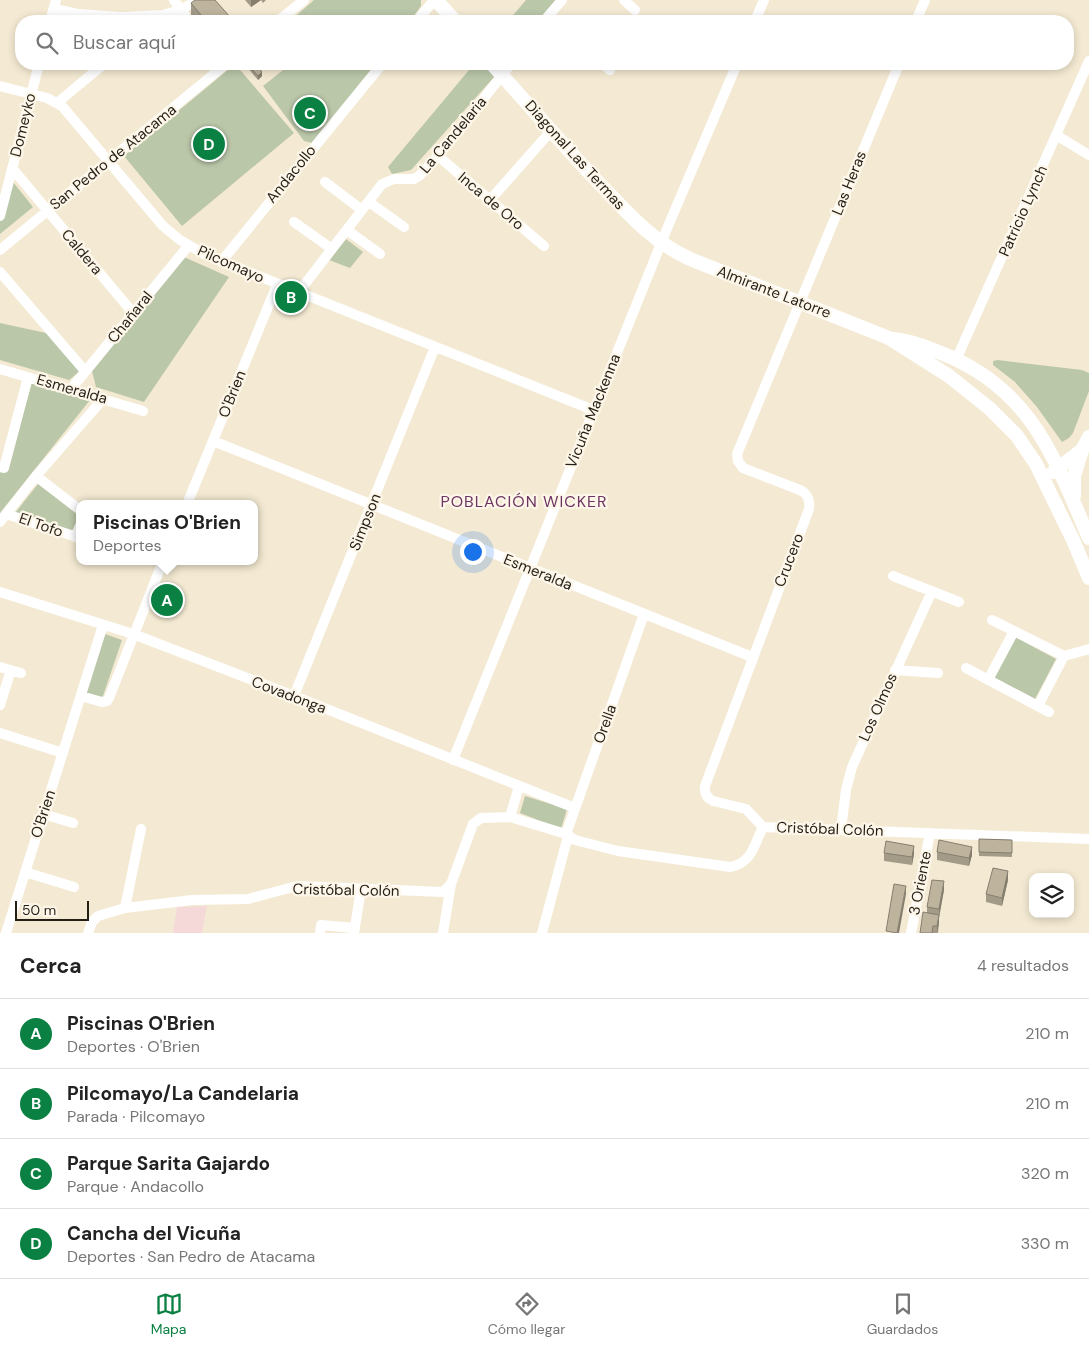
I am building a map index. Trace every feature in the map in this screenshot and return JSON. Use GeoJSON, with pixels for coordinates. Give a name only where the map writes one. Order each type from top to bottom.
{"type":"FeatureCollection","features":[{"type":"Feature","properties":{"kind":"main road"},"geometry":{"type":"LineString","coordinates":[[435,0],[449,15]]}},
{"type":"Feature","properties":{"kind":"main road","name":"Diagonal Las Termas"},"geometry":{"type":"LineString","coordinates":[[497,70],[629,215],[661,242]]}},
{"type":"Feature","properties":{"kind":"main road","name":"Almirante Latorre"},"geometry":{"type":"LineString","coordinates":[[661,242],[690,259],[889,338],[949,376],[994,412],[1022,442],[1045,478],[1089,578]]}},
{"type":"Feature","properties":{"kind":"main road","name":"Almirante Latorre"},"geometry":{"type":"LineString","coordinates":[[889,338],[913,342],[956,360],[999,387],[1034,424],[1059,468],[1078,511]]}},
{"type":"Feature","properties":{"kind":"main road"},"geometry":{"type":"LineString","coordinates":[[1089,437],[1082,450],[1073,484],[1078,511],[1089,538]]}},
{"type":"Feature","properties":{"kind":"main road"},"geometry":{"type":"LineString","coordinates":[[1045,478],[1082,450]]}},
{"type":"Feature","properties":{"kind":"street"},"geometry":{"type":"LineString","coordinates":[[174,0],[184,15]]}},
{"type":"Feature","properties":{"kind":"street"},"geometry":{"type":"LineString","coordinates":[[167,15],[198,0]]}},
{"type":"Feature","properties":{"kind":"street"},"geometry":{"type":"LineString","coordinates":[[285,15],[304,0]]}},
{"type":"Feature","properties":{"kind":"street"},"geometry":{"type":"LineString","coordinates":[[422,15],[435,0]]}},
{"type":"Feature","properties":{"kind":"street"},"geometry":{"type":"LineString","coordinates":[[552,15],[562,0]]}},
{"type":"Feature","properties":{"kind":"street"},"geometry":{"type":"LineString","coordinates":[[624,0],[635,10]]}},
{"type":"Feature","properties":{"kind":"street"},"geometry":{"type":"LineString","coordinates":[[758,15],[764,0]]}},
{"type":"Feature","properties":{"kind":"street"},"geometry":{"type":"LineString","coordinates":[[919,15],[925,0]]}},
{"type":"Feature","properties":{"kind":"street"},"geometry":{"type":"LineString","coordinates":[[55,5],[78,14],[92,15]]}},
{"type":"Feature","properties":{"kind":"street","name":"Patricio Lynch"},"geometry":{"type":"LineString","coordinates":[[956,360],[1089,61]]}},
{"type":"Feature","properties":{"kind":"street","name":"Domeyko"},"geometry":{"type":"LineString","coordinates":[[0,216],[37,70]]}},
{"type":"Feature","properties":{"kind":"street"},"geometry":{"type":"LineString","coordinates":[[57,103],[97,70]]}},
{"type":"Feature","properties":{"kind":"street","name":"San Pedro de Atacama"},"geometry":{"type":"LineString","coordinates":[[0,250],[109,162],[217,70]]}},
{"type":"Feature","properties":{"kind":"street","name":"Andacollo"},"geometry":{"type":"LineString","coordinates":[[221,262],[377,70]]}},
{"type":"Feature","properties":{"kind":"street","name":"La Candelaria"},"geometry":{"type":"LineString","coordinates":[[365,206],[382,184],[394,179],[417,177],[438,156],[506,70]]}},
{"type":"Feature","properties":{"kind":"street","name":"Vicuña Mackenna"},"geometry":{"type":"LineString","coordinates":[[453,760],[661,242],[733,70]]}},
{"type":"Feature","properties":{"kind":"street","name":"Las Heras"},"geometry":{"type":"LineString","coordinates":[[800,303],[896,70]]}},
{"type":"Feature","properties":{"kind":"street","name":"Pilcomayo"},"geometry":{"type":"LineString","coordinates":[[0,86],[57,103],[66,110],[163,226],[189,246],[221,262],[593,410]]}},
{"type":"Feature","properties":{"kind":"street"},"geometry":{"type":"LineString","coordinates":[[490,200],[551,131]]}},
{"type":"Feature","properties":{"kind":"street"},"geometry":{"type":"LineString","coordinates":[[1056,135],[1089,155]]}},
{"type":"Feature","properties":{"kind":"street","name":"Inca de Oro"},"geometry":{"type":"LineString","coordinates":[[438,156],[544,246]]}},
{"type":"Feature","properties":{"kind":"street","name":"Caldera"},"geometry":{"type":"LineString","coordinates":[[12,168],[133,313]]}},
{"type":"Feature","properties":{"kind":"street"},"geometry":{"type":"LineString","coordinates":[[325,182],[404,227]]}},
{"type":"Feature","properties":{"kind":"street"},"geometry":{"type":"LineString","coordinates":[[298,293],[365,206]]}},
{"type":"Feature","properties":{"kind":"street"},"geometry":{"type":"LineString","coordinates":[[294,222],[332,249]]}},
{"type":"Feature","properties":{"kind":"street"},"geometry":{"type":"LineString","coordinates":[[346,230],[380,254]]}},
{"type":"Feature","properties":{"kind":"street","name":"Chañaral"},"geometry":{"type":"LineString","coordinates":[[71,390],[189,246]]}},
{"type":"Feature","properties":{"kind":"street"},"geometry":{"type":"LineString","coordinates":[[0,272],[85,371]]}},
{"type":"Feature","properties":{"kind":"street","name":"O'Brien"},"geometry":{"type":"LineString","coordinates":[[189,500],[278,285]]}},
{"type":"Feature","properties":{"kind":"street","name":"Crucero"},"geometry":{"type":"LineString","coordinates":[[763,827],[746,810],[713,801],[708,798],[704,790],[808,509],[809,501],[806,494],[743,468],[738,461],[737,454],[800,303]]}},
{"type":"Feature","properties":{"kind":"street","name":"Simpson"},"geometry":{"type":"LineString","coordinates":[[294,696],[436,347]]}},
{"type":"Feature","properties":{"kind":"street","name":"Esmeralda"},"geometry":{"type":"LineString","coordinates":[[0,369],[143,411]]}},
{"type":"Feature","properties":{"kind":"street"},"geometry":{"type":"LineString","coordinates":[[2,468],[28,376]]}},
{"type":"Feature","properties":{"kind":"street"},"geometry":{"type":"LineString","coordinates":[[3,518],[36,476],[103,399]]}},
{"type":"Feature","properties":{"kind":"street","name":"Esmeralda"},"geometry":{"type":"LineString","coordinates":[[213,441],[752,657]]}},
{"type":"Feature","properties":{"kind":"street","name":"El Tofo"},"geometry":{"type":"LineString","coordinates":[[36,476],[76,507]]}},
{"type":"Feature","properties":{"kind":"street","name":"El Tofo"},"geometry":{"type":"LineString","coordinates":[[3,518],[76,538]]}},
{"type":"Feature","properties":{"kind":"street"},"geometry":{"type":"LineString","coordinates":[[81,696],[102,702],[106,701],[161,565]]}},
{"type":"Feature","properties":{"kind":"street"},"geometry":{"type":"LineString","coordinates":[[893,576],[959,602]]}},
{"type":"Feature","properties":{"kind":"street","name":"Los Olmos"},"geometry":{"type":"LineString","coordinates":[[841,829],[846,790],[852,767],[932,591]]}},
{"type":"Feature","properties":{"kind":"street","name":"Covadonga"},"geometry":{"type":"LineString","coordinates":[[0,592],[133,634],[575,808]]}},
{"type":"Feature","properties":{"kind":"street","name":"Orella"},"geometry":{"type":"LineString","coordinates":[[542,933],[575,808],[644,614]]}},
{"type":"Feature","properties":{"kind":"street"},"geometry":{"type":"LineString","coordinates":[[992,620],[1064,656],[1089,649]]}},
{"type":"Feature","properties":{"kind":"street","name":"O'Brien"},"geometry":{"type":"LineString","coordinates":[[6,933],[103,625]]}},
{"type":"Feature","properties":{"kind":"street"},"geometry":{"type":"LineString","coordinates":[[988,680],[1014,632]]}},
{"type":"Feature","properties":{"kind":"street"},"geometry":{"type":"LineString","coordinates":[[1038,706],[1064,656]]}},
{"type":"Feature","properties":{"kind":"street"},"geometry":{"type":"LineString","coordinates":[[0,667],[16,672],[0,705]]}},
{"type":"Feature","properties":{"kind":"street"},"geometry":{"type":"LineString","coordinates":[[966,668],[1049,712]]}},
{"type":"Feature","properties":{"kind":"street"},"geometry":{"type":"LineString","coordinates":[[896,670],[938,673]]}},
{"type":"Feature","properties":{"kind":"street"},"geometry":{"type":"LineString","coordinates":[[0,733],[63,753]]}},
{"type":"Feature","properties":{"kind":"street"},"geometry":{"type":"LineString","coordinates":[[510,816],[519,786]]}},
{"type":"Feature","properties":{"kind":"street"},"geometry":{"type":"LineString","coordinates":[[43,814],[73,823]]}},
{"type":"Feature","properties":{"kind":"street","name":"Cristóbal Colón"},"geometry":{"type":"LineString","coordinates":[[88,933],[92,922],[98,916],[125,908],[192,900],[248,899],[297,886],[443,892],[451,884],[472,824],[481,818],[510,816],[567,835],[575,840],[618,850],[730,868],[741,865],[748,858],[763,827],[1089,839]]}},
{"type":"Feature","properties":{"kind":"street"},"geometry":{"type":"LineString","coordinates":[[125,908],[141,829]]}},
{"type":"Feature","properties":{"kind":"street","name":"3 Oriente"},"geometry":{"type":"LineString","coordinates":[[911,933],[930,832]]}},
{"type":"Feature","properties":{"kind":"street"},"geometry":{"type":"LineString","coordinates":[[25,872],[74,888]]}},
{"type":"Feature","properties":{"kind":"street"},"geometry":{"type":"LineString","coordinates":[[444,933],[451,884]]}},
{"type":"Feature","properties":{"kind":"street"},"geometry":{"type":"LineString","coordinates":[[320,933],[321,926],[354,930],[361,888]]}},
{"type":"Feature","properties":{"kind":"shaded area"},"geometry":{"type":"Polygon","coordinates":[[[207,906],[202,933],[173,933],[177,907],[207,906]]]}},
{"type":"Feature","properties":{"kind":"green space"},"geometry":{"type":"Polygon","coordinates":[[[314,0],[421,0],[421,6],[414,15],[297,15],[314,0]]]}},
{"type":"Feature","properties":{"kind":"green space"},"geometry":{"type":"Polygon","coordinates":[[[526,0],[558,0],[545,15],[513,15],[526,0]]]}},
{"type":"Feature","properties":{"kind":"green space"},"geometry":{"type":"Polygon","coordinates":[[[228,70],[240,70],[294,133],[182,226],[124,156],[228,70]]]}},
{"type":"Feature","properties":{"kind":"green space"},"geometry":{"type":"Polygon","coordinates":[[[283,70],[371,70],[312,143],[304,141],[263,86],[283,70]]]}},
{"type":"Feature","properties":{"kind":"green space"},"geometry":{"type":"Polygon","coordinates":[[[469,70],[490,70],[495,76],[411,170],[392,174],[388,167],[469,70]]]}},
{"type":"Feature","properties":{"kind":"green space"},"geometry":{"type":"Polygon","coordinates":[[[9,177],[33,207],[0,234],[0,212],[9,177]]]}},
{"type":"Feature","properties":{"kind":"green space"},"geometry":{"type":"Polygon","coordinates":[[[346,239],[363,252],[350,268],[329,260],[346,239]]]}},
{"type":"Feature","properties":{"kind":"green space"},"geometry":{"type":"Polygon","coordinates":[[[184,257],[229,277],[144,402],[96,387],[92,371],[184,257]]]}},
{"type":"Feature","properties":{"kind":"green space"},"geometry":{"type":"Polygon","coordinates":[[[0,323],[46,333],[80,371],[69,380],[0,360],[0,323]]]}},
{"type":"Feature","properties":{"kind":"green space"},"geometry":{"type":"Polygon","coordinates":[[[993,361],[1082,370],[1089,373],[1089,391],[1073,433],[1069,438],[1062,442],[1037,407],[1015,382],[993,365],[993,361]]]}},
{"type":"Feature","properties":{"kind":"green space"},"geometry":{"type":"Polygon","coordinates":[[[32,382],[90,400],[0,513],[0,471],[7,472],[32,382]]]}},
{"type":"Feature","properties":{"kind":"green space"},"geometry":{"type":"Polygon","coordinates":[[[38,484],[76,513],[76,522],[72,532],[15,513],[38,484]]]}},
{"type":"Feature","properties":{"kind":"green space"},"geometry":{"type":"Polygon","coordinates":[[[105,634],[122,640],[102,699],[85,693],[105,634]]]}},
{"type":"Feature","properties":{"kind":"green space"},"geometry":{"type":"Polygon","coordinates":[[[1015,637],[1056,659],[1035,699],[993,677],[1015,637]]]}},
{"type":"Feature","properties":{"kind":"green space"},"geometry":{"type":"Polygon","coordinates":[[[525,796],[567,809],[561,829],[520,813],[525,796]]]}},
{"type":"Feature","properties":{"kind":"building"},"geometry":{"type":"Polygon","coordinates":[[[195,0],[215,0],[228,15],[201,15],[191,3],[195,0]]]}},
{"type":"Feature","properties":{"kind":"building"},"geometry":{"type":"Polygon","coordinates":[[[252,70],[260,70],[262,72],[258,76],[252,70]]]}},
{"type":"Feature","properties":{"kind":"building"},"geometry":{"type":"Polygon","coordinates":[[[979,839],[1012,840],[1012,853],[979,852],[979,839]]]}},
{"type":"Feature","properties":{"kind":"building"},"geometry":{"type":"Polygon","coordinates":[[[939,840],[972,847],[969,858],[937,852],[939,840]]]}},
{"type":"Feature","properties":{"kind":"building"},"geometry":{"type":"Polygon","coordinates":[[[886,841],[914,846],[912,857],[884,853],[886,841]]]}},
{"type":"Feature","properties":{"kind":"building"},"geometry":{"type":"Polygon","coordinates":[[[993,868],[1008,871],[1002,898],[986,894],[993,868]]]}},
{"type":"Feature","properties":{"kind":"building"},"geometry":{"type":"Polygon","coordinates":[[[932,880],[944,881],[939,909],[927,907],[932,880]]]}},
{"type":"Feature","properties":{"kind":"building"},"geometry":{"type":"Polygon","coordinates":[[[894,884],[906,886],[897,933],[886,931],[894,884]]]}},
{"type":"Feature","properties":{"kind":"building"},"geometry":{"type":"Polygon","coordinates":[[[923,912],[939,915],[937,926],[933,926],[932,933],[920,933],[923,912]]]}},
{"type":"Feature","properties":{"kind":"place","name":"Parque Sarita Gajardo"},"geometry":{"type":"Point","coordinates":[310,113]}},
{"type":"Feature","properties":{"kind":"place","name":"Cancha del Vicuña"},"geometry":{"type":"Point","coordinates":[209,144]}},
{"type":"Feature","properties":{"kind":"place","name":"Pilcomayo/La Candelaria"},"geometry":{"type":"Point","coordinates":[291,297]}},
{"type":"Feature","properties":{"kind":"place","name":"Piscinas O'Brien"},"geometry":{"type":"Point","coordinates":[167,600]}},
{"type":"Feature","properties":{"kind":"district","name":"POBLACIÓN WICKER"},"geometry":{"type":"Point","coordinates":[524,501]}}]}
